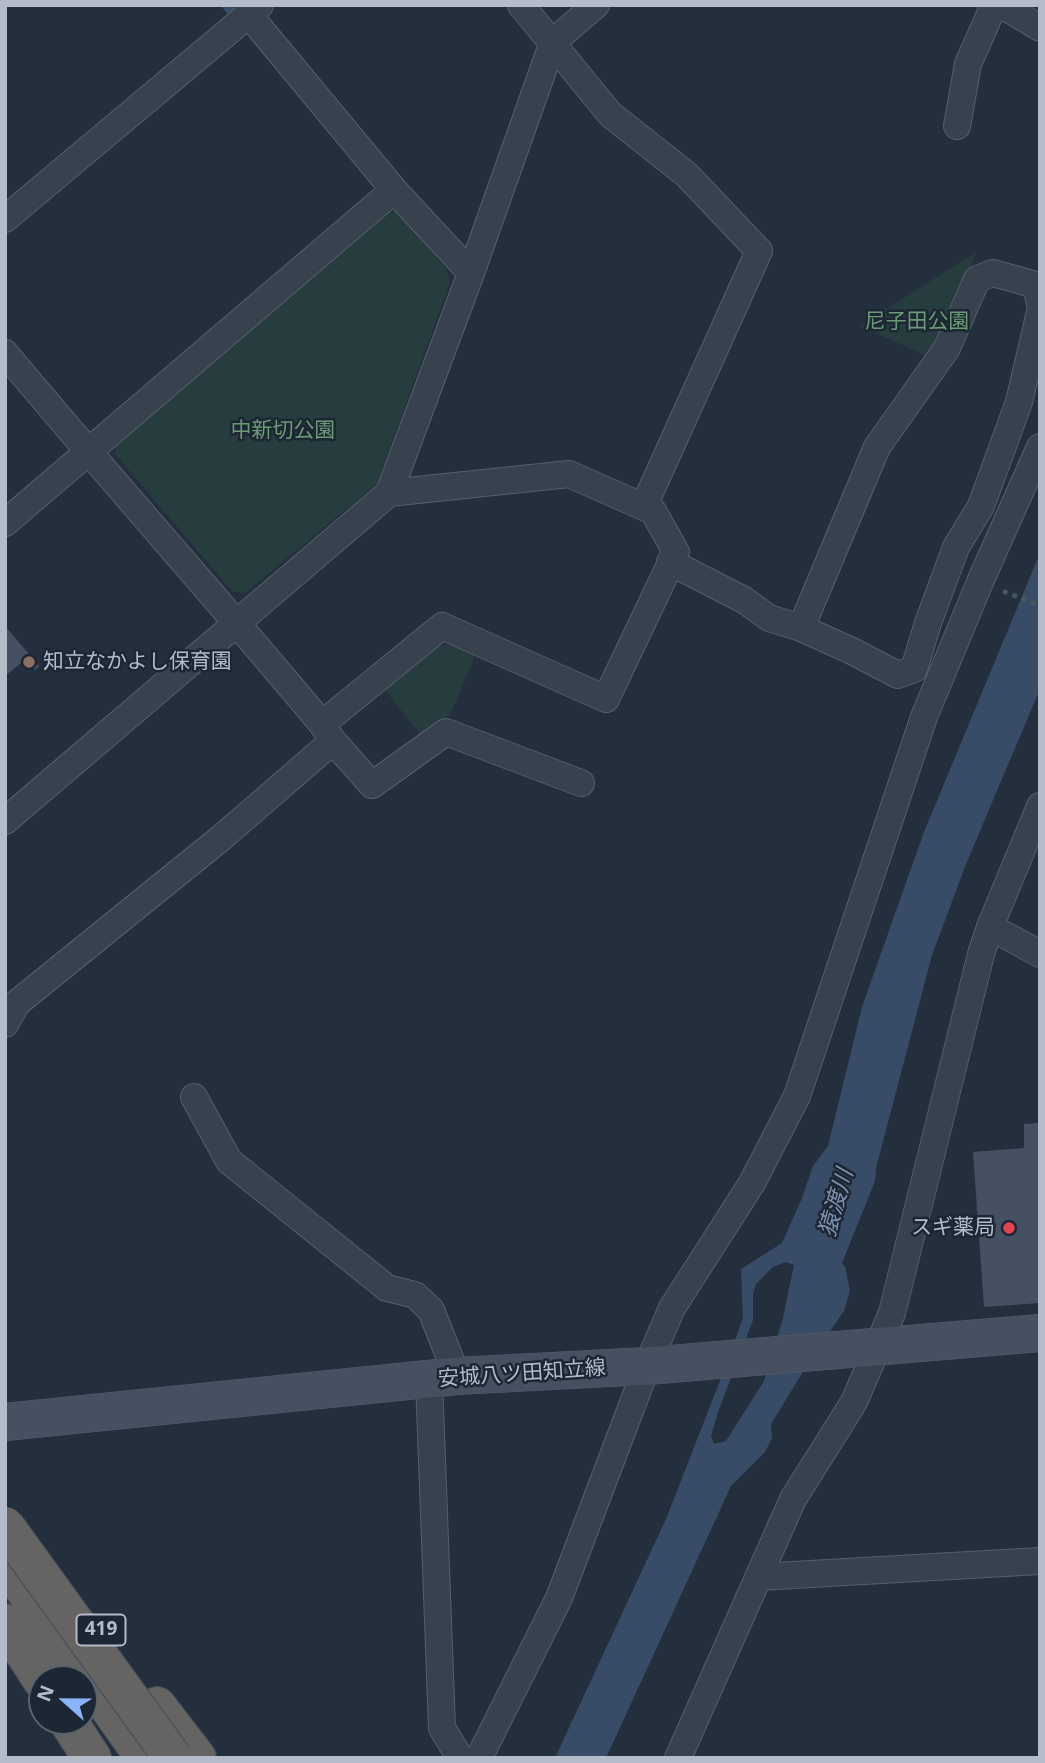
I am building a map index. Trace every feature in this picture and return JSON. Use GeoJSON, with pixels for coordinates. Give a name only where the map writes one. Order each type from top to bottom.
{"type":"FeatureCollection","features":[{"type":"Feature","properties":{"kind":"highway","name":"419"},"geometry":{"type":"LineString","coordinates":[[5,1503],[197,1758]]}},
{"type":"Feature","properties":{"kind":"highway","name":"419"},"geometry":{"type":"LineString","coordinates":[[5,1526],[173,1758]]}},
{"type":"Feature","properties":{"kind":"highway","name":"419"},"geometry":{"type":"LineString","coordinates":[[5,1562],[145,1758]]}},
{"type":"Feature","properties":{"kind":"highway"},"geometry":{"type":"LineString","coordinates":[[5,1623],[32,1665]]}},
{"type":"Feature","properties":{"kind":"highway"},"geometry":{"type":"LineString","coordinates":[[77,1735],[92,1758]]}},
{"type":"Feature","properties":{"kind":"main road","name":"安城八ツ田知立線"},"geometry":{"type":"LineString","coordinates":[[5,1422],[443,1378],[656,1366],[1040,1333]]}},
{"type":"Feature","properties":{"kind":"street"},"geometry":{"type":"LineString","coordinates":[[521,5],[610,114],[687,176],[759,251],[643,506]]}},
{"type":"Feature","properties":{"kind":"street"},"geometry":{"type":"LineString","coordinates":[[5,821],[389,493],[553,42],[596,5]]}},
{"type":"Feature","properties":{"kind":"street"},"geometry":{"type":"LineString","coordinates":[[957,126],[968,64],[994,5]]}},
{"type":"Feature","properties":{"kind":"street"},"geometry":{"type":"LineString","coordinates":[[1002,5],[1040,28]]}},
{"type":"Feature","properties":{"kind":"street"},"geometry":{"type":"LineString","coordinates":[[5,219],[255,10],[394,190],[471,273]]}},
{"type":"Feature","properties":{"kind":"street"},"geometry":{"type":"LineString","coordinates":[[5,523],[394,190]]}},
{"type":"Feature","properties":{"kind":"street"},"geometry":{"type":"LineString","coordinates":[[801,628],[877,447],[947,348],[977,279],[993,273],[1035,285],[1040,304]]}},
{"type":"Feature","properties":{"kind":"street"},"geometry":{"type":"LineString","coordinates":[[670,562],[744,600],[769,618],[801,628],[898,675],[914,669],[956,547],[981,506],[1019,402],[1040,312]]}},
{"type":"Feature","properties":{"kind":"street"},"geometry":{"type":"LineString","coordinates":[[5,353],[372,785],[446,732],[581,783]]}},
{"type":"Feature","properties":{"kind":"street"},"geometry":{"type":"LineString","coordinates":[[479,1758],[559,1598],[656,1366],[672,1308],[752,1183],[797,1096],[924,717],[1040,447]]}},
{"type":"Feature","properties":{"kind":"street"},"geometry":{"type":"LineString","coordinates":[[5,1024],[17,1003],[221,838],[328,732],[442,626],[606,699],[676,552],[653,511],[569,474],[389,493]]}},
{"type":"Feature","properties":{"kind":"street"},"geometry":{"type":"LineString","coordinates":[[678,1758],[793,1499],[854,1402],[892,1313],[981,954],[989,927],[1040,806]]}},
{"type":"Feature","properties":{"kind":"street"},"geometry":{"type":"LineString","coordinates":[[989,927],[1040,954]]}},
{"type":"Feature","properties":{"kind":"street"},"geometry":{"type":"LineString","coordinates":[[194,1097],[229,1161],[387,1288],[415,1295],[432,1310],[443,1378],[442,1728],[460,1758]]}},
{"type":"Feature","properties":{"kind":"street"},"geometry":{"type":"LineString","coordinates":[[758,1577],[1040,1561]]}},
{"type":"Feature","properties":{"kind":"path"},"geometry":{"type":"LineString","coordinates":[[998,589],[1040,606]]}},
{"type":"Feature","properties":{"kind":"green space","name":"中新切公園"},"geometry":{"type":"Polygon","coordinates":[[[386,211],[398,213],[446,268],[450,283],[377,484],[245,593],[232,591],[115,454],[117,441],[386,211]]]}},
{"type":"Feature","properties":{"kind":"green space","name":"尼子田公園"},"geometry":{"type":"Polygon","coordinates":[[[976,252],[952,318],[927,356],[860,326],[976,252]]]}},
{"type":"Feature","properties":{"kind":"green space"},"geometry":{"type":"Polygon","coordinates":[[[449,644],[475,656],[450,715],[420,734],[384,689],[435,646],[449,644]]]}},
{"type":"Feature","properties":{"kind":"water","name":"猿渡川"},"geometry":{"type":"Polygon","coordinates":[[[1040,553],[1040,689],[966,864],[932,955],[876,1168],[875,1181],[842,1263],[850,1290],[844,1311],[771,1424],[772,1438],[765,1452],[731,1486],[606,1758],[555,1758],[666,1519],[725,1368],[743,1318],[741,1269],[782,1243],[813,1166],[828,1146],[862,1007],[924,832],[1040,553]],[[786,1262],[773,1267],[756,1284],[753,1294],[753,1320],[718,1412],[711,1436],[714,1444],[726,1441],[764,1381],[783,1318],[794,1265],[786,1262]]]}},
{"type":"Feature","properties":{"kind":"building"},"geometry":{"type":"Polygon","coordinates":[[[5,626],[39,666],[35,670],[26,659],[5,676],[5,626]]]}},
{"type":"Feature","properties":{"kind":"building","name":"スギ薬局"},"geometry":{"type":"Polygon","coordinates":[[[1040,1123],[1040,1303],[984,1307],[973,1152],[1024,1148],[1024,1124],[1040,1123]]]}},
{"type":"Feature","properties":{"kind":"waterway"},"geometry":{"type":"LineString","coordinates":[[226,5],[230,10]]}},
{"type":"Feature","properties":{"kind":"place","name":"知立なかよし保育園"},"geometry":{"type":"Point","coordinates":[29,662]}},
{"type":"Feature","properties":{"kind":"place","name":"スギ薬局"},"geometry":{"type":"Point","coordinates":[1009,1228]}}]}
